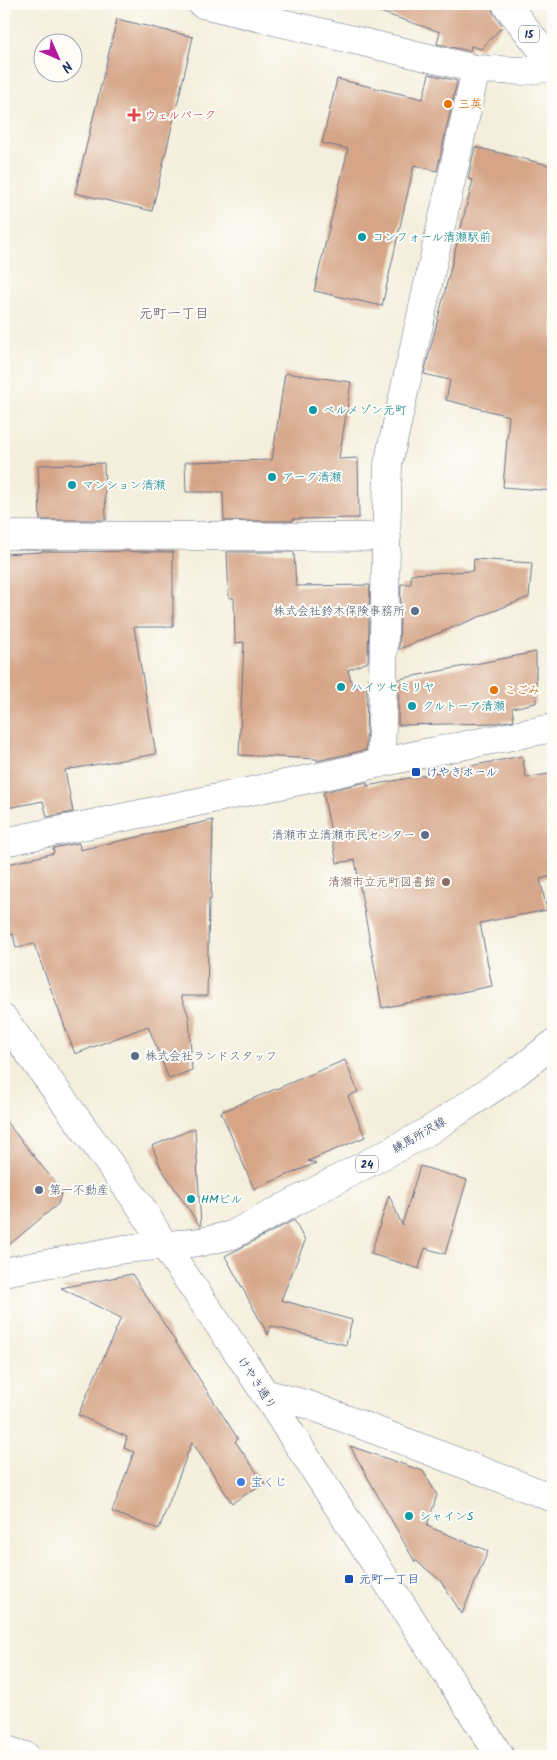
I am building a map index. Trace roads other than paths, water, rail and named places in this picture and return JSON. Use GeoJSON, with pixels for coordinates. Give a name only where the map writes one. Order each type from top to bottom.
{"type":"FeatureCollection","features":[{"type":"Feature","properties":{"kind":"street"},"geometry":{"type":"LineString","coordinates":[[202,4],[476,69],[523,71],[553,66]]}},
{"type":"Feature","properties":{"kind":"street","name":"15"},"geometry":{"type":"LineString","coordinates":[[506,4],[553,66]]}},
{"type":"Feature","properties":{"kind":"street"},"geometry":{"type":"LineString","coordinates":[[381,763],[388,464],[476,69]]}},
{"type":"Feature","properties":{"kind":"street"},"geometry":{"type":"LineString","coordinates":[[4,535],[387,538]]}},
{"type":"Feature","properties":{"kind":"street"},"geometry":{"type":"LineString","coordinates":[[4,842],[425,753],[553,728]]}},
{"type":"Feature","properties":{"kind":"street","name":"けやき通り"},"geometry":{"type":"LineString","coordinates":[[4,1018],[142,1207],[164,1245],[264,1393],[500,1756]]}},
{"type":"Feature","properties":{"kind":"street","name":"練馬所沢線"},"geometry":{"type":"LineString","coordinates":[[164,1245],[201,1242],[232,1235],[240,1231],[427,1132],[512,1075],[553,1044]]}},
{"type":"Feature","properties":{"kind":"street","name":"24"},"geometry":{"type":"LineString","coordinates":[[4,1272],[124,1249],[164,1245]]}},
{"type":"Feature","properties":{"kind":"street"},"geometry":{"type":"LineString","coordinates":[[264,1393],[309,1405],[553,1498]]}},
{"type":"Feature","properties":{"kind":"street"},"geometry":{"type":"LineString","coordinates":[[4,1749],[26,1756]]}},
{"type":"Feature","properties":{"kind":"place","name":"三英"},"geometry":{"type":"Point","coordinates":[448,104]}},
{"type":"Feature","properties":{"kind":"place","name":"ウェルパーク"},"geometry":{"type":"Point","coordinates":[134,115]}},
{"type":"Feature","properties":{"kind":"place","name":"コンフォール清瀬駅前"},"geometry":{"type":"Point","coordinates":[362,237]}},
{"type":"Feature","properties":{"kind":"place","name":"ベルメゾン元町"},"geometry":{"type":"Point","coordinates":[313,410]}},
{"type":"Feature","properties":{"kind":"place","name":"アーク清瀬"},"geometry":{"type":"Point","coordinates":[272,477]}},
{"type":"Feature","properties":{"kind":"place","name":"マンション清瀬"},"geometry":{"type":"Point","coordinates":[72,485]}},
{"type":"Feature","properties":{"kind":"place","name":"株式会社鈴木保険事務所"},"geometry":{"type":"Point","coordinates":[415,611]}},
{"type":"Feature","properties":{"kind":"place","name":"ハイツセミリヤ"},"geometry":{"type":"Point","coordinates":[341,687]}},
{"type":"Feature","properties":{"kind":"place","name":"こごみ"},"geometry":{"type":"Point","coordinates":[494,690]}},
{"type":"Feature","properties":{"kind":"place","name":"クルトーア清瀬"},"geometry":{"type":"Point","coordinates":[412,706]}},
{"type":"Feature","properties":{"kind":"place","name":"けやきホール"},"geometry":{"type":"Point","coordinates":[416,772]}},
{"type":"Feature","properties":{"kind":"place","name":"清瀬市立清瀬市民センター"},"geometry":{"type":"Point","coordinates":[425,835]}},
{"type":"Feature","properties":{"kind":"place","name":"清瀬市立元町図書館"},"geometry":{"type":"Point","coordinates":[446,882]}},
{"type":"Feature","properties":{"kind":"place","name":"株式会社ランドスタッフ"},"geometry":{"type":"Point","coordinates":[135,1056]}},
{"type":"Feature","properties":{"kind":"place","name":"第一不動産"},"geometry":{"type":"Point","coordinates":[39,1190]}},
{"type":"Feature","properties":{"kind":"place","name":"HMビル"},"geometry":{"type":"Point","coordinates":[191,1199]}},
{"type":"Feature","properties":{"kind":"place","name":"宝くじ"},"geometry":{"type":"Point","coordinates":[241,1482]}},
{"type":"Feature","properties":{"kind":"place","name":"シャインS"},"geometry":{"type":"Point","coordinates":[409,1516]}},
{"type":"Feature","properties":{"kind":"place","name":"元町一丁目"},"geometry":{"type":"Point","coordinates":[349,1579]}},
{"type":"Feature","properties":{"kind":"district","name":"元町一丁目"},"geometry":{"type":"Point","coordinates":[174,313]}}]}
